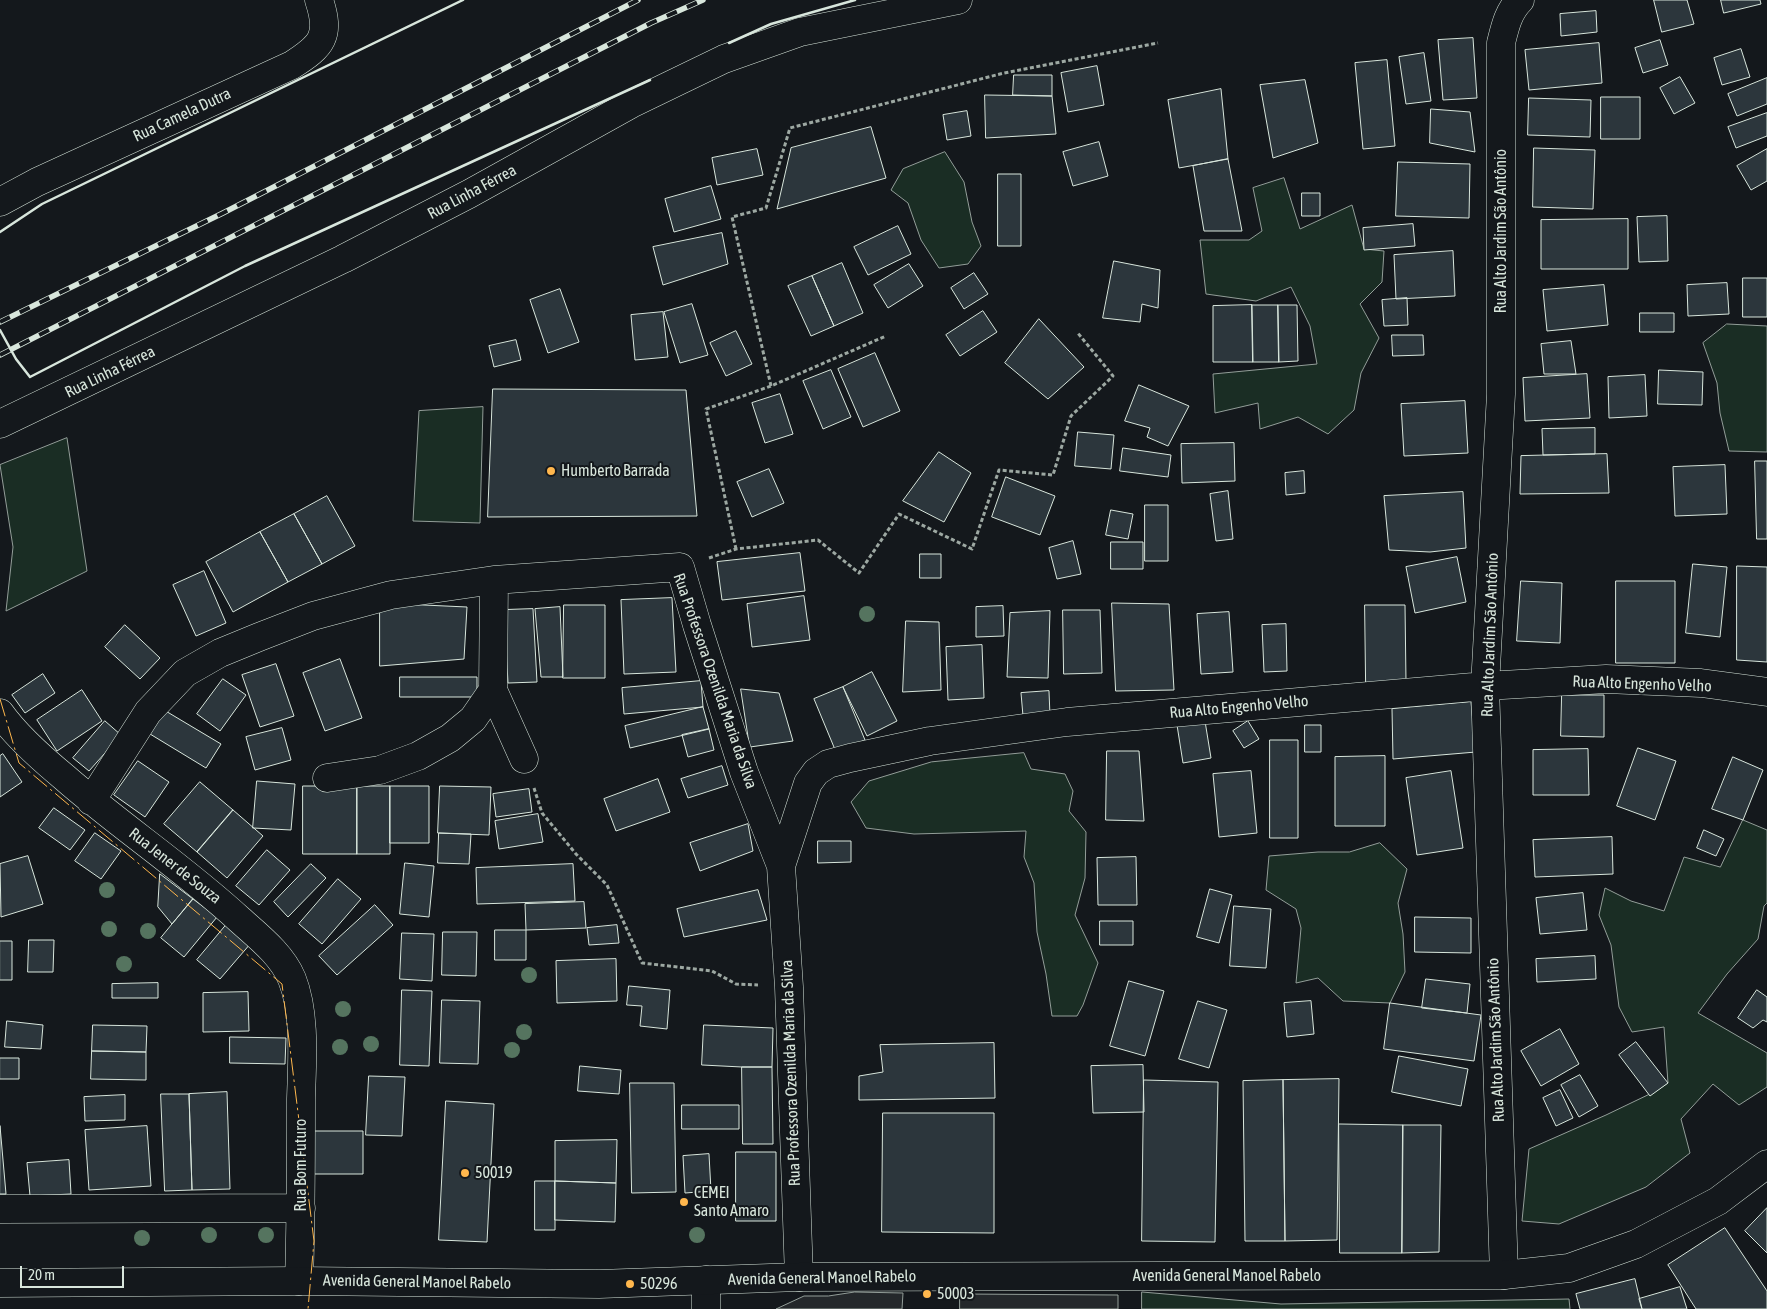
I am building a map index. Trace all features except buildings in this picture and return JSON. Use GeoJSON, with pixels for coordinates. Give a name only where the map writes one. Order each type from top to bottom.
{"type":"FeatureCollection","features":[{"type":"Feature","properties":{"kind":"street","name":"Rua Camela Dutra"},"geometry":{"type":"LineString","coordinates":[[0,202],[36,182],[292,65],[312,51],[322,39],[326,26],[320,0]]}},
{"type":"Feature","properties":{"kind":"street","name":"Rua Linha Férrea"},"geometry":{"type":"LineString","coordinates":[[0,424],[343,259],[469,194],[631,104],[724,59],[800,32],[958,0]]}},
{"type":"Feature","properties":{"kind":"street","name":"Rua Alto Jardim São Antônio"},"geometry":{"type":"LineString","coordinates":[[1504,1275],[1485,686],[1501,394],[1501,43],[1506,22],[1513,7],[1520,0]]}},
{"type":"Feature","properties":{"kind":"street","name":"Rua Professora Ozenilda Maria da Silva"},"geometry":{"type":"LineString","coordinates":[[91,801],[148,712],[185,673],[220,653],[313,616],[391,595],[494,580],[680,567],[744,772],[782,866],[789,987],[799,1277]]}},
{"type":"Feature","properties":{"kind":"street"},"geometry":{"type":"LineString","coordinates":[[494,580],[494,690],[524,759]]}},
{"type":"Feature","properties":{"kind":"street","name":"Rua Alto Engenho Velho"},"geometry":{"type":"LineString","coordinates":[[782,866],[808,783],[816,772],[828,764],[850,758],[930,741],[1067,722],[1485,686],[1606,679],[1701,683],[1767,692]]}},
{"type":"Feature","properties":{"kind":"street"},"geometry":{"type":"LineString","coordinates":[[327,778],[380,770],[418,756],[450,738],[473,719],[494,690]]}},
{"type":"Feature","properties":{"kind":"street","name":"Rua Jener de Souza"},"geometry":{"type":"LineString","coordinates":[[2,718],[40,756],[91,801],[210,891],[282,960],[292,979],[298,999],[302,1048]]}},
{"type":"Feature","properties":{"kind":"street","name":"Rua Bom Futuro"},"geometry":{"type":"LineString","coordinates":[[299,1281],[302,1048]]}},
{"type":"Feature","properties":{"kind":"street","name":"Avenida General Manoel Rabelo"},"geometry":{"type":"LineString","coordinates":[[0,1283],[299,1281],[599,1284],[799,1277],[1504,1275],[1569,1268],[1636,1244],[1718,1200],[1767,1164]]}},
{"type":"Feature","properties":{"kind":"street"},"geometry":{"type":"LineString","coordinates":[[0,1210],[301,1208]]}},
{"type":"Feature","properties":{"kind":"street"},"geometry":{"type":"LineString","coordinates":[[706,1280],[706,1309]]}},
{"type":"Feature","properties":{"kind":"path"},"geometry":{"type":"LineString","coordinates":[[771,386],[732,217],[766,208],[790,128],[1004,73],[1158,43]]}},
{"type":"Feature","properties":{"kind":"path"},"geometry":{"type":"LineString","coordinates":[[680,567],[736,549],[818,540],[859,572],[899,514],[972,549],[999,470],[1053,475],[1071,416],[1113,376],[1077,332]]}},
{"type":"Feature","properties":{"kind":"path"},"geometry":{"type":"LineString","coordinates":[[736,549],[706,409],[771,386],[886,336]]}},
{"type":"Feature","properties":{"kind":"path"},"geometry":{"type":"LineString","coordinates":[[524,759],[542,813],[576,854],[607,884],[642,963],[712,971],[736,984],[789,987]]}},
{"type":"Feature","properties":{"kind":"green space"},"geometry":{"type":"Polygon","coordinates":[[[945,152],[964,182],[972,222],[981,246],[968,264],[939,268],[921,240],[908,203],[891,190],[903,169],[945,152]]]}},
{"type":"Feature","properties":{"kind":"green space"},"geometry":{"type":"Polygon","coordinates":[[[1284,178],[1300,229],[1352,205],[1364,249],[1384,251],[1382,282],[1360,304],[1379,338],[1361,373],[1354,410],[1328,434],[1298,417],[1260,429],[1258,403],[1215,413],[1213,374],[1317,364],[1310,326],[1291,287],[1256,301],[1206,294],[1200,240],[1249,240],[1262,231],[1253,188],[1284,178]]]}},
{"type":"Feature","properties":{"kind":"green space"},"geometry":{"type":"Polygon","coordinates":[[[1727,324],[1767,326],[1767,452],[1729,451],[1720,413],[1717,383],[1703,343],[1727,324]]]}},
{"type":"Feature","properties":{"kind":"green space"},"geometry":{"type":"Polygon","coordinates":[[[483,407],[480,523],[413,521],[419,411],[483,407]]]}},
{"type":"Feature","properties":{"kind":"green space"},"geometry":{"type":"Polygon","coordinates":[[[67,438],[87,571],[6,611],[13,547],[0,465],[67,438]]]}},
{"type":"Feature","properties":{"kind":"green space"},"geometry":{"type":"Polygon","coordinates":[[[1024,753],[1031,769],[1065,774],[1073,791],[1069,811],[1086,832],[1085,878],[1075,915],[1098,963],[1083,1005],[1077,1016],[1052,1016],[1037,932],[1034,883],[1024,857],[1026,831],[914,834],[866,828],[851,802],[869,781],[931,762],[1024,753]]]}},
{"type":"Feature","properties":{"kind":"green space"},"geometry":{"type":"Polygon","coordinates":[[[1743,820],[1767,830],[1767,903],[1764,906],[1758,939],[1727,974],[1698,1013],[1767,1053],[1767,1087],[1739,1105],[1713,1084],[1681,1119],[1690,1153],[1646,1187],[1559,1224],[1522,1221],[1529,1149],[1606,1115],[1656,1091],[1668,1083],[1664,1027],[1632,1032],[1619,1007],[1611,945],[1599,915],[1605,888],[1631,901],[1664,911],[1684,857],[1720,867],[1743,820]]]}},
{"type":"Feature","properties":{"kind":"green space"},"geometry":{"type":"Polygon","coordinates":[[[1380,843],[1407,869],[1398,903],[1403,934],[1405,972],[1390,1003],[1343,1001],[1318,978],[1296,983],[1301,928],[1296,909],[1266,890],[1269,856],[1318,852],[1349,852],[1380,843]]]}},
{"type":"Feature","properties":{"kind":"green space"},"geometry":{"type":"Polygon","coordinates":[[[1142,1292],[1281,1304],[1569,1299],[1570,1309],[1142,1309],[1142,1292]]]}},
{"type":"Feature","properties":{"kind":"shaded area"},"geometry":{"type":"Polygon","coordinates":[[[855,1292],[903,1293],[902,1309],[776,1309],[804,1296],[828,1296],[855,1292]]]}},
{"type":"Feature","properties":{"kind":"shaded area"},"geometry":{"type":"Polygon","coordinates":[[[960,1294],[1118,1295],[1118,1309],[960,1309],[960,1294]]]}},
{"type":"Feature","properties":{"kind":"railway"},"geometry":{"type":"LineString","coordinates":[[0,322],[223,213],[638,0]]}},
{"type":"Feature","properties":{"kind":"railway"},"geometry":{"type":"LineString","coordinates":[[0,355],[651,23],[703,0]]}},
{"type":"Feature","properties":{"kind":"wall"},"geometry":{"type":"LineString","coordinates":[[0,232],[42,204],[463,0]]}},
{"type":"Feature","properties":{"kind":"wall"},"geometry":{"type":"LineString","coordinates":[[729,43],[771,24],[855,0]]}},
{"type":"Feature","properties":{"kind":"wall"},"geometry":{"type":"LineString","coordinates":[[0,330],[16,359],[30,377],[245,266],[650,80]]}},
{"type":"Feature","properties":{"kind":"power"},"geometry":{"type":"LineString","coordinates":[[0,699],[19,763],[282,984],[314,1241],[308,1309]]}},
{"type":"Feature","properties":{"kind":"place","name":"Humberto Barrada"},"geometry":{"type":"Point","coordinates":[551,471]}},
{"type":"Feature","properties":{"kind":"place","name":"50019"},"geometry":{"type":"Point","coordinates":[465,1173]}},
{"type":"Feature","properties":{"kind":"place","name":"CEMEI Santo Amaro"},"geometry":{"type":"Point","coordinates":[684,1202]}},
{"type":"Feature","properties":{"kind":"place","name":"50296"},"geometry":{"type":"Point","coordinates":[630,1284]}},
{"type":"Feature","properties":{"kind":"place","name":"50003"},"geometry":{"type":"Point","coordinates":[927,1294]}}]}
